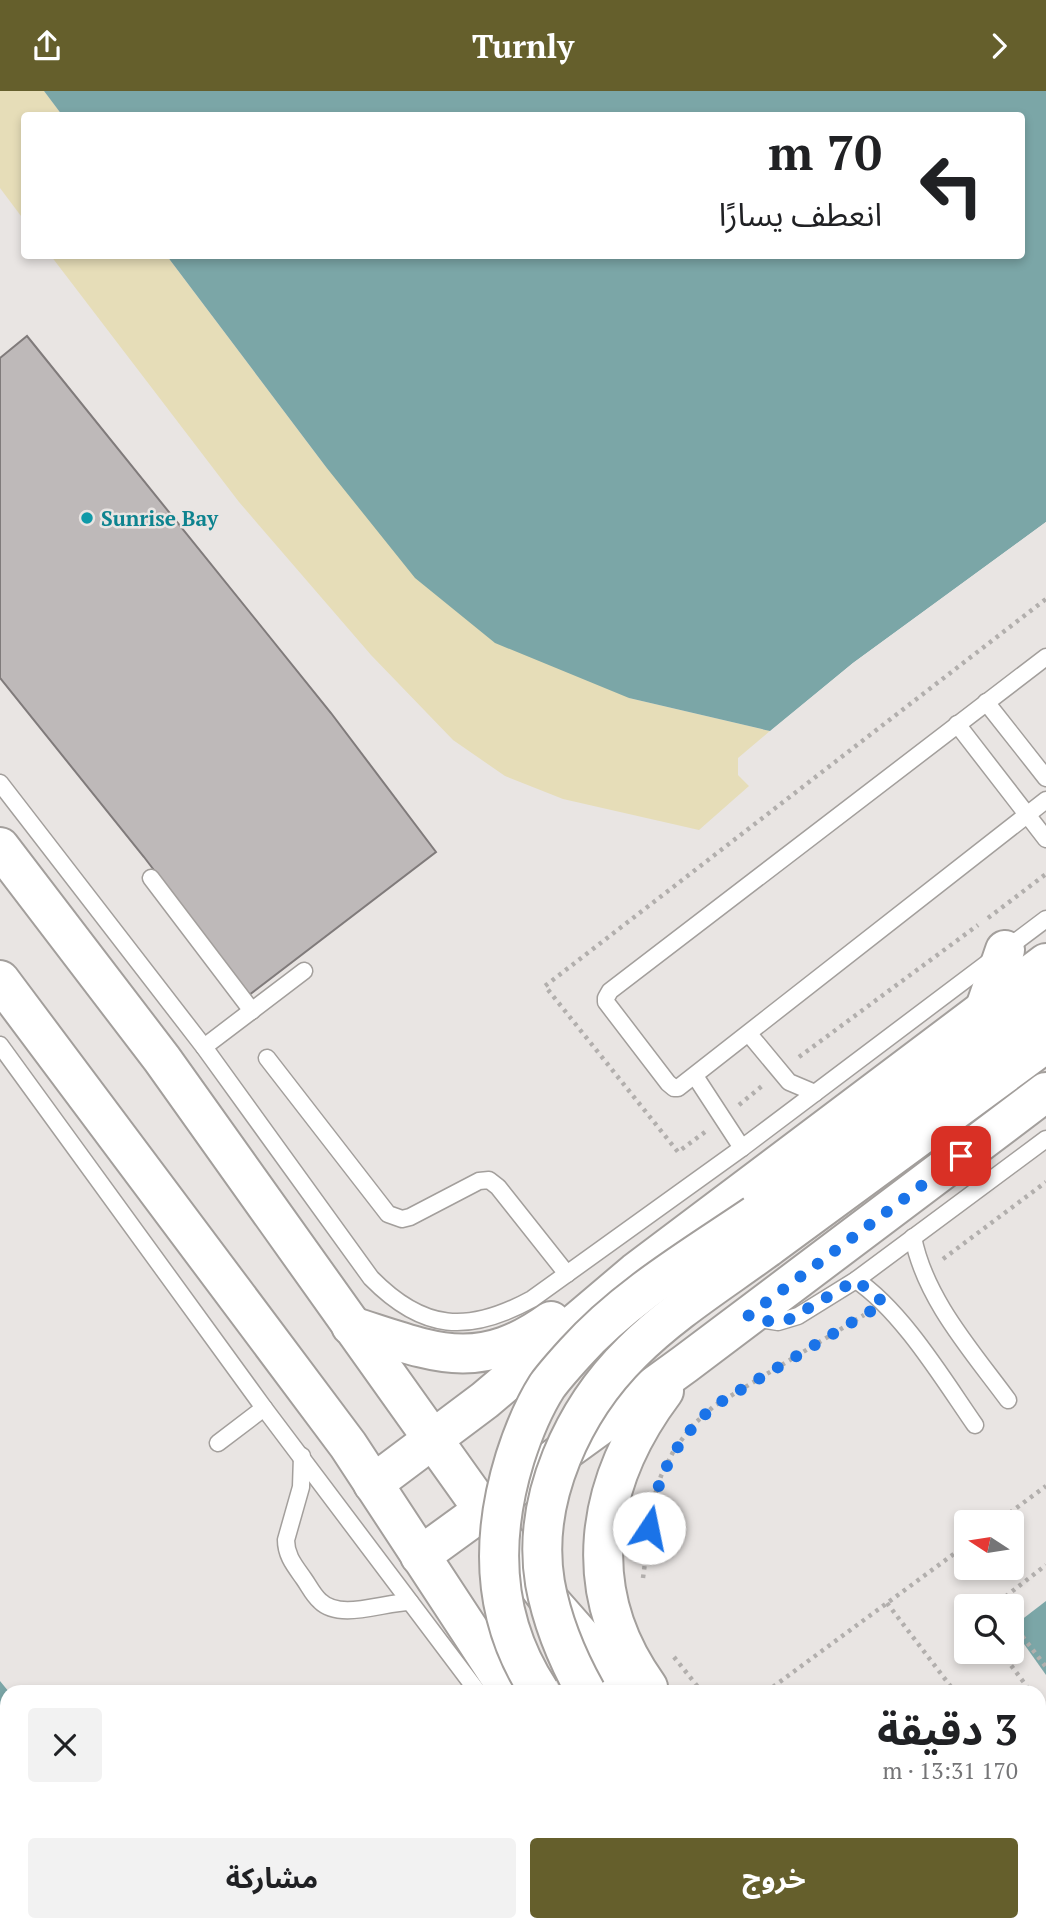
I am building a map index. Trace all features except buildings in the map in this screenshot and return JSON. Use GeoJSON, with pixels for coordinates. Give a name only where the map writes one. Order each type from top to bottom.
{"type":"FeatureCollection","features":[{"type":"Feature","properties":{"kind":"street"},"geometry":{"type":"LineString","coordinates":[[0,847],[162,1059],[550,1601],[624,1685]]}},
{"type":"Feature","properties":{"kind":"street"},"geometry":{"type":"LineString","coordinates":[[985,1008],[1005,950]]}},
{"type":"Feature","properties":{"kind":"street"},"geometry":{"type":"LineString","coordinates":[[373,1485],[485,1400],[636,1272],[1046,963]]}},
{"type":"Feature","properties":{"kind":"street"},"geometry":{"type":"LineString","coordinates":[[0,980],[339,1434],[505,1685]]}},
{"type":"Feature","properties":{"kind":"street"},"geometry":{"type":"LineString","coordinates":[[582,1685],[561,1642],[551,1612],[543,1555],[549,1502],[569,1438],[587,1407],[632,1351],[761,1232],[1046,1003]]}},
{"type":"Feature","properties":{"kind":"street"},"geometry":{"type":"LineString","coordinates":[[536,1685],[514,1646],[498,1570],[499,1530],[505,1491],[524,1431],[548,1385],[576,1352],[607,1322],[661,1280],[761,1232],[1046,1043]]}},
{"type":"Feature","properties":{"kind":"street"},"geometry":{"type":"LineString","coordinates":[[420,1556],[685,1364],[1046,1092]]}},
{"type":"Feature","properties":{"kind":"street"},"geometry":{"type":"LineString","coordinates":[[351,1326],[445,1353],[490,1352],[510,1346],[536,1332],[612,1277],[636,1272]]}},
{"type":"Feature","properties":{"kind":"street"},"geometry":{"type":"LineString","coordinates":[[647,1685],[623,1647],[611,1616],[604,1582],[603,1549],[618,1474],[634,1435],[685,1364]]}},
{"type":"Feature","properties":{"kind":"lane"},"geometry":{"type":"LineString","coordinates":[[1046,657],[607,993],[608,1006],[670,1086],[678,1088],[1046,800]]}},
{"type":"Feature","properties":{"kind":"lane"},"geometry":{"type":"LineString","coordinates":[[986,702],[1046,778]]}},
{"type":"Feature","properties":{"kind":"lane"},"geometry":{"type":"LineString","coordinates":[[957,724],[1046,839]]}},
{"type":"Feature","properties":{"kind":"lane"},"geometry":{"type":"LineString","coordinates":[[0,783],[204,1047],[371,1277],[390,1297],[413,1312],[439,1320],[465,1323],[485,1320],[506,1313],[532,1299],[742,1148],[1046,919]]}},
{"type":"Feature","properties":{"kind":"lane"},"geometry":{"type":"LineString","coordinates":[[151,878],[251,1011]]}},
{"type":"Feature","properties":{"kind":"lane"},"geometry":{"type":"LineString","coordinates":[[204,1047],[304,971]]}},
{"type":"Feature","properties":{"kind":"lane"},"geometry":{"type":"LineString","coordinates":[[749,1034],[789,1082],[815,1093]]}},
{"type":"Feature","properties":{"kind":"lane"},"geometry":{"type":"LineString","coordinates":[[0,1045],[264,1408],[473,1685]]}},
{"type":"Feature","properties":{"kind":"lane"},"geometry":{"type":"LineString","coordinates":[[267,1058],[388,1214],[402,1219],[410,1217],[479,1181],[489,1180],[498,1187],[567,1274]]}},
{"type":"Feature","properties":{"kind":"lane"},"geometry":{"type":"LineString","coordinates":[[695,1076],[742,1148]]}},
{"type":"Feature","properties":{"kind":"lane"},"geometry":{"type":"LineString","coordinates":[[748,1316],[768,1321],[788,1320],[856,1280],[1046,1139]]}},
{"type":"Feature","properties":{"kind":"lane"},"geometry":{"type":"LineString","coordinates":[[913,1237],[923,1273],[959,1333],[1008,1400]]}},
{"type":"Feature","properties":{"kind":"lane"},"geometry":{"type":"LineString","coordinates":[[856,1280],[884,1303],[928,1357],[975,1425]]}},
{"type":"Feature","properties":{"kind":"lane"},"geometry":{"type":"LineString","coordinates":[[218,1443],[264,1408]]}},
{"type":"Feature","properties":{"kind":"lane"},"geometry":{"type":"LineString","coordinates":[[302,1456],[301,1487],[286,1547],[292,1562],[318,1600],[343,1611],[391,1602],[410,1602]]}},
{"type":"Feature","properties":{"kind":"path"},"geometry":{"type":"LineString","coordinates":[[1046,599],[545,986],[678,1152],[779,1072],[1046,874]]}},
{"type":"Feature","properties":{"kind":"path"},"geometry":{"type":"LineString","coordinates":[[923,1273],[1046,1182]]}},
{"type":"Feature","properties":{"kind":"path"},"geometry":{"type":"LineString","coordinates":[[643,1581],[653,1501],[661,1476],[674,1450],[692,1426],[714,1406],[884,1303]]}},
{"type":"Feature","properties":{"kind":"path"},"geometry":{"type":"LineString","coordinates":[[1014,1510],[1046,1486]]}},
{"type":"Feature","properties":{"kind":"path"},"geometry":{"type":"LineString","coordinates":[[775,1685],[954,1554]]}},
{"type":"Feature","properties":{"kind":"path"},"geometry":{"type":"LineString","coordinates":[[1010,1594],[1046,1565]]}},
{"type":"Feature","properties":{"kind":"path"},"geometry":{"type":"LineString","coordinates":[[887,1602],[950,1685]]}},
{"type":"Feature","properties":{"kind":"path"},"geometry":{"type":"LineString","coordinates":[[1024,1639],[1046,1667]]}},
{"type":"Feature","properties":{"kind":"path"},"geometry":{"type":"LineString","coordinates":[[673,1655],[697,1685]]}},
{"type":"Feature","properties":{"kind":"path"},"geometry":{"type":"LineString","coordinates":[[1010,1664],[1026,1685]]}},
{"type":"Feature","properties":{"kind":"sand"},"geometry":{"type":"Polygon","coordinates":[[[0,91],[44,91],[60,112],[21,112],[21,216],[0,188],[0,91]]]}},
{"type":"Feature","properties":{"kind":"sand"},"geometry":{"type":"Polygon","coordinates":[[[53,259],[169,259],[326,467],[629,698],[770,731],[738,758],[738,775],[749,786],[699,830],[563,799],[505,776],[453,740],[371,655],[239,502],[53,259]]]}},
{"type":"Feature","properties":{"kind":"water"},"geometry":{"type":"Polygon","coordinates":[[[44,91],[1046,91],[1046,522],[853,663],[770,731],[629,698],[495,643],[415,578],[326,467],[169,259],[1025,259],[1025,112],[60,112],[44,91]]]}},
{"type":"Feature","properties":{"kind":"water"},"geometry":{"type":"Polygon","coordinates":[[[1046,1601],[1046,1675],[1024,1644],[1024,1618],[1046,1601]]]}},
{"type":"Feature","properties":{"kind":"pier"},"geometry":{"type":"Polygon","coordinates":[[[1046,522],[1046,526],[855,666],[772,734],[767,734],[853,663],[1046,522]]]}},
{"type":"Feature","properties":{"kind":"place","name":"Sunrise Bay"},"geometry":{"type":"Point","coordinates":[87,518]}},
{"type":"Feature","properties":{"kind":"route"},"geometry":{"type":"LineString","coordinates":[[649,1528],[653,1501],[661,1476],[674,1450],[692,1426],[714,1406],[884,1303],[856,1280],[788,1320],[778,1322],[748,1316],[961,1156]]}}]}
